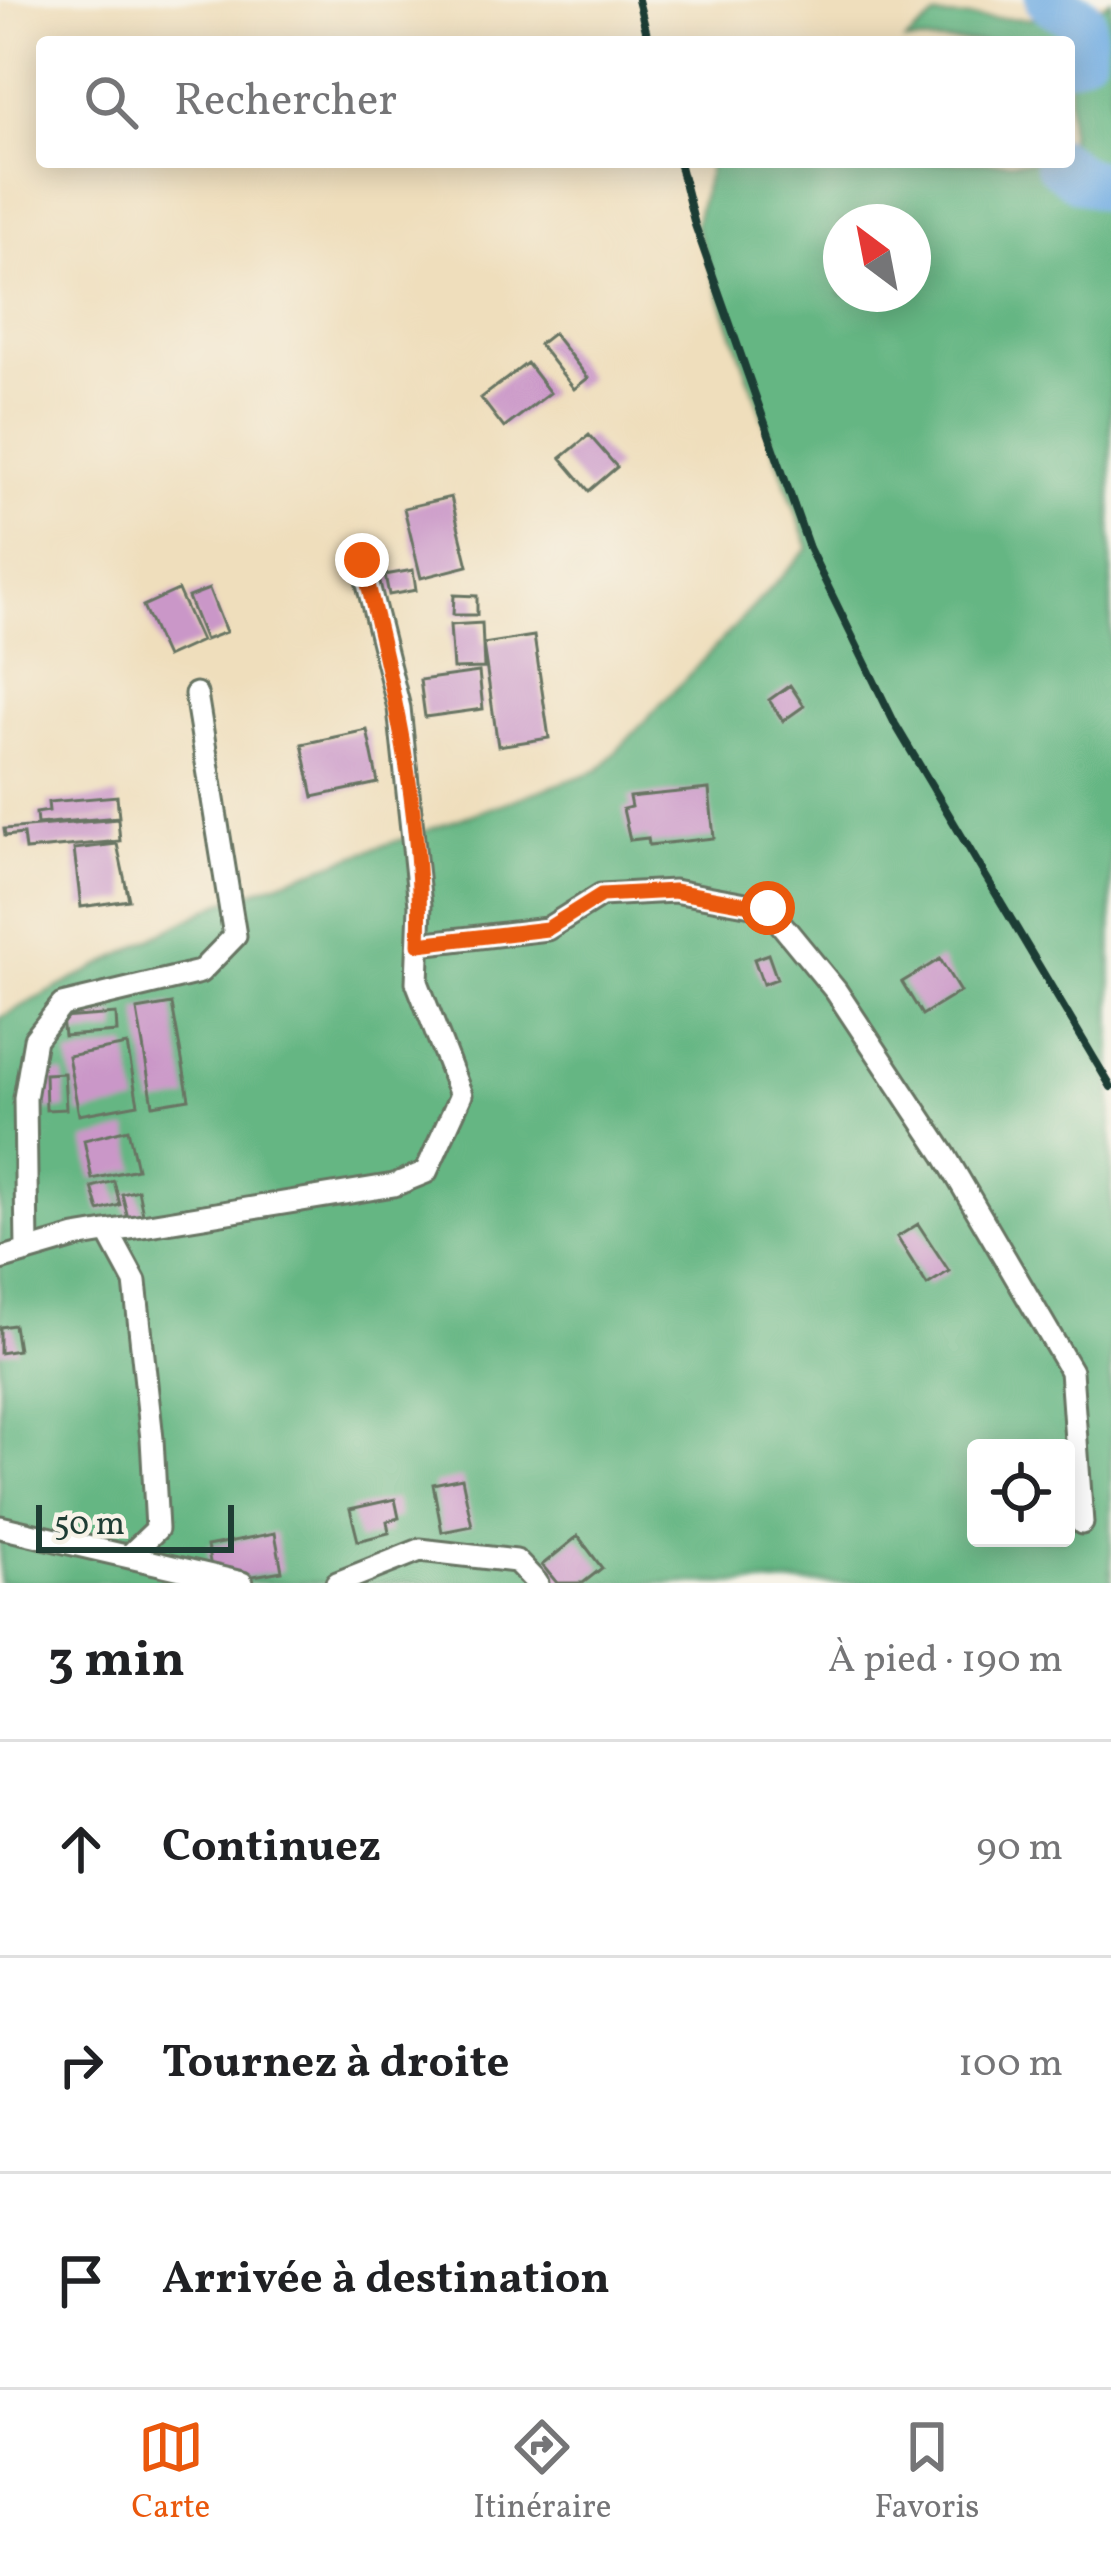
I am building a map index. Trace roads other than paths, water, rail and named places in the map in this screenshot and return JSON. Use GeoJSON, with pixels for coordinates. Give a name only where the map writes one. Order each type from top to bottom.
{"type":"FeatureCollection","features":[{"type":"Feature","properties":{"kind":"street"},"geometry":{"type":"LineString","coordinates":[[0,1259],[108,1232],[394,1185],[426,1172],[460,1095],[417,982],[420,905],[399,708],[362,560]]}},
{"type":"Feature","properties":{"kind":"street"},"geometry":{"type":"LineString","coordinates":[[27,1251],[26,1097],[35,1039],[62,1005],[200,972],[235,936],[196,694]]}},
{"type":"Feature","properties":{"kind":"street"},"geometry":{"type":"LineString","coordinates":[[419,944],[547,929],[601,895],[674,891],[768,908],[836,991],[944,1154],[1071,1371],[1082,1523]]}},
{"type":"Feature","properties":{"kind":"street"},"geometry":{"type":"LineString","coordinates":[[108,1232],[135,1282],[152,1439],[157,1529],[128,1556]]}},
{"type":"Feature","properties":{"kind":"street"},"geometry":{"type":"LineString","coordinates":[[0,1527],[242,1583]]}},
{"type":"Feature","properties":{"kind":"street"},"geometry":{"type":"LineString","coordinates":[[338,1583],[420,1550],[516,1561],[537,1583]]}},
{"type":"Feature","properties":{"kind":"waterway"},"geometry":{"type":"LineString","coordinates":[[1049,0],[1082,20],[1082,52],[1075,55]]}},
{"type":"Feature","properties":{"kind":"waterway"},"geometry":{"type":"LineString","coordinates":[[1066,168],[1080,179],[1111,189]]}},
{"type":"Feature","properties":{"kind":"railway"},"geometry":{"type":"LineString","coordinates":[[638,0],[647,36]]}},
{"type":"Feature","properties":{"kind":"railway"},"geometry":{"type":"LineString","coordinates":[[681,168],[695,225],[809,548],[895,724],[1111,1087]]}}]}
